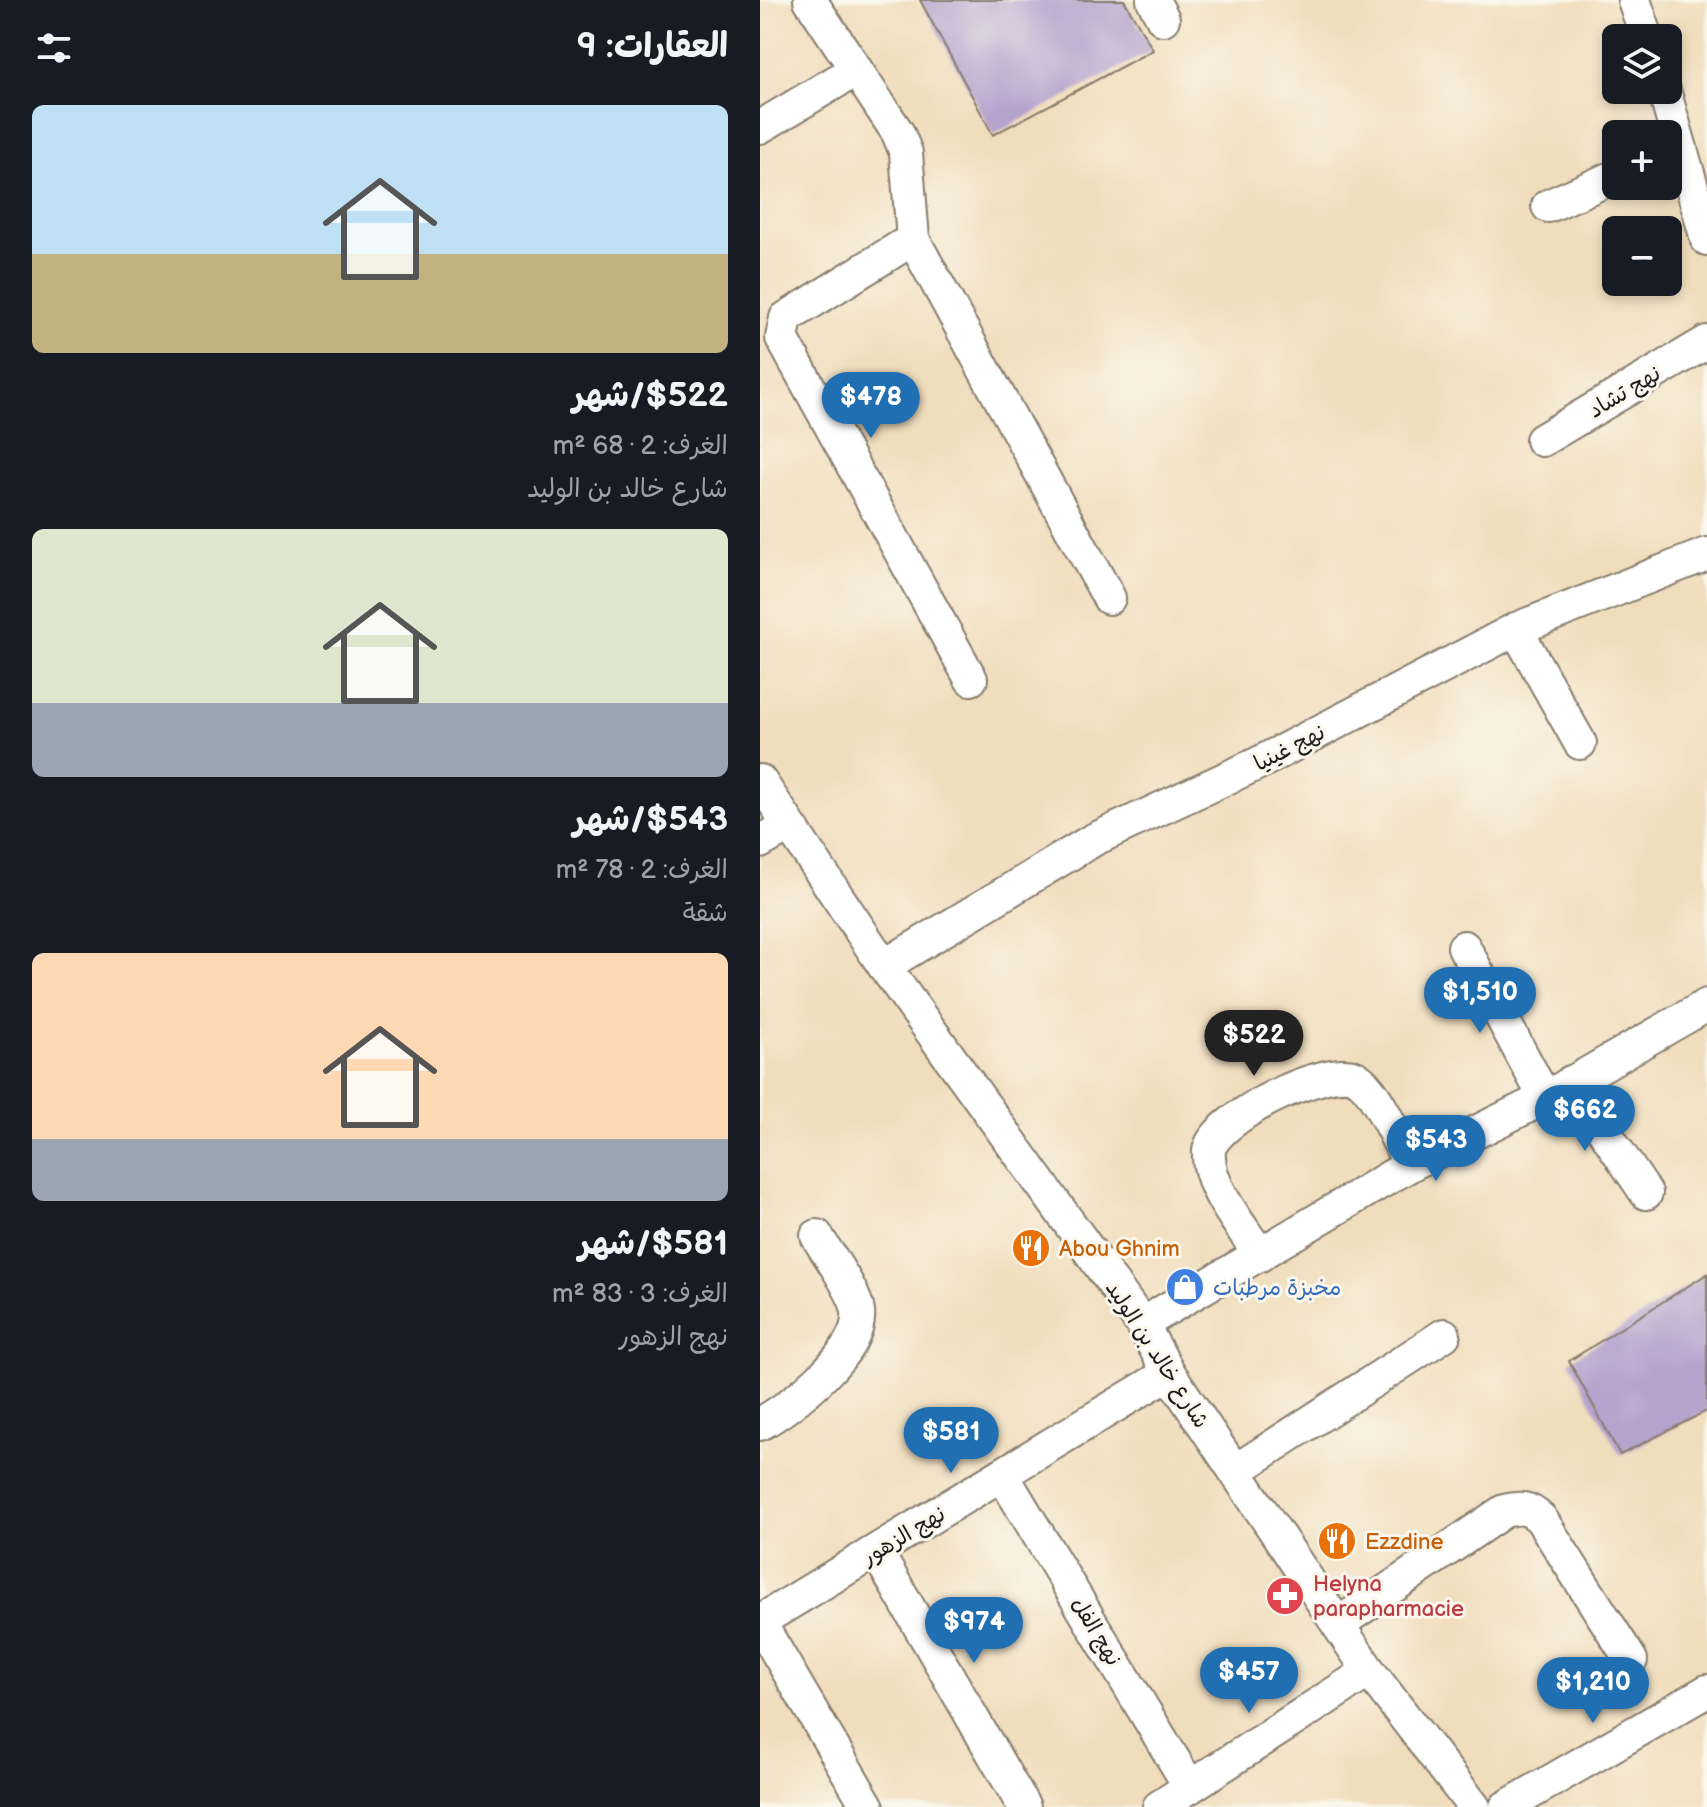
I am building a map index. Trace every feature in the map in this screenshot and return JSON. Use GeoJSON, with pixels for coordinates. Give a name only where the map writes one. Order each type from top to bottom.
{"type":"FeatureCollection","features":[{"type":"Feature","properties":{"kind":"street"},"geometry":{"type":"LineString","coordinates":[[810,0],[854,71],[898,133],[906,153],[913,239],[1109,598]]}},
{"type":"Feature","properties":{"kind":"street"},"geometry":{"type":"LineString","coordinates":[[1634,0],[1642,24]]}},
{"type":"Feature","properties":{"kind":"street"},"geometry":{"type":"LineString","coordinates":[[760,127],[854,71]]}},
{"type":"Feature","properties":{"kind":"street"},"geometry":{"type":"LineString","coordinates":[[1682,167],[1707,239]]}},
{"type":"Feature","properties":{"kind":"street"},"geometry":{"type":"LineString","coordinates":[[1548,206],[1602,182]]}},
{"type":"Feature","properties":{"kind":"street"},"geometry":{"type":"LineString","coordinates":[[913,239],[786,318],[782,338],[971,679]]}},
{"type":"Feature","properties":{"kind":"street","name":"نهج تشاد"},"geometry":{"type":"LineString","coordinates":[[1542,440],[1707,342]]}},
{"type":"Feature","properties":{"kind":"street","name":"نهج غينيا"},"geometry":{"type":"LineString","coordinates":[[884,966],[1093,840],[1259,763],[1516,629],[1707,554]]}},
{"type":"Feature","properties":{"kind":"street"},"geometry":{"type":"LineString","coordinates":[[1516,629],[1580,743]]}},
{"type":"Feature","properties":{"kind":"street","name":"شارع خالد بن الوليد"},"geometry":{"type":"LineString","coordinates":[[760,781],[884,966],[1142,1324],[1169,1373],[1369,1671],[1474,1807]]}},
{"type":"Feature","properties":{"kind":"street"},"geometry":{"type":"LineString","coordinates":[[760,842],[788,826]]}},
{"type":"Feature","properties":{"kind":"street"},"geometry":{"type":"LineString","coordinates":[[1464,947],[1558,1090],[1646,1193]]}},
{"type":"Feature","properties":{"kind":"street"},"geometry":{"type":"LineString","coordinates":[[1142,1324],[1410,1165],[1558,1090],[1707,1005]]}},
{"type":"Feature","properties":{"kind":"street"},"geometry":{"type":"LineString","coordinates":[[1260,1255],[1211,1169],[1209,1150],[1214,1136],[1225,1124],[1306,1082],[1341,1074],[1356,1077],[1367,1087],[1410,1165]]}},
{"type":"Feature","properties":{"kind":"street"},"geometry":{"type":"LineString","coordinates":[[760,1424],[800,1400],[850,1342],[859,1325],[858,1308],[817,1236]]}},
{"type":"Feature","properties":{"kind":"street"},"geometry":{"type":"LineString","coordinates":[[1235,1471],[1444,1335]]}},
{"type":"Feature","properties":{"kind":"street","name":"نهج الزهور"},"geometry":{"type":"LineString","coordinates":[[760,1622],[1169,1373]]}},
{"type":"Feature","properties":{"kind":"street","name":"نهج الفل"},"geometry":{"type":"LineString","coordinates":[[1003,1476],[1190,1787]]}},
{"type":"Feature","properties":{"kind":"street"},"geometry":{"type":"LineString","coordinates":[[1338,1624],[1504,1511],[1520,1507],[1530,1509],[1541,1519],[1631,1660]]}},
{"type":"Feature","properties":{"kind":"street"},"geometry":{"type":"LineString","coordinates":[[876,1551],[1024,1807]]}},
{"type":"Feature","properties":{"kind":"street"},"geometry":{"type":"LineString","coordinates":[[760,1622],[868,1807]]}},
{"type":"Feature","properties":{"kind":"street"},"geometry":{"type":"LineString","coordinates":[[1159,1807],[1369,1671]]}},
{"type":"Feature","properties":{"kind":"street"},"geometry":{"type":"LineString","coordinates":[[1506,1807],[1707,1691]]}},
{"type":"Feature","properties":{"kind":"building"},"geometry":{"type":"Polygon","coordinates":[[[920,0],[1124,0],[1153,50],[993,135],[920,0]]]}},
{"type":"Feature","properties":{"kind":"building"},"geometry":{"type":"Polygon","coordinates":[[[1707,1274],[1707,1411],[1620,1455],[1569,1361],[1707,1274]]]}},
{"type":"Feature","properties":{"kind":"place","name":"Abou Ghnim"},"geometry":{"type":"Point","coordinates":[1031,1248]}},
{"type":"Feature","properties":{"kind":"place","name":"مخبزة مرطبات"},"geometry":{"type":"Point","coordinates":[1185,1287]}},
{"type":"Feature","properties":{"kind":"place","name":"Ezzdine"},"geometry":{"type":"Point","coordinates":[1337,1541]}},
{"type":"Feature","properties":{"kind":"place","name":"Helyna parapharmacie"},"geometry":{"type":"Point","coordinates":[1285,1596]}}]}
